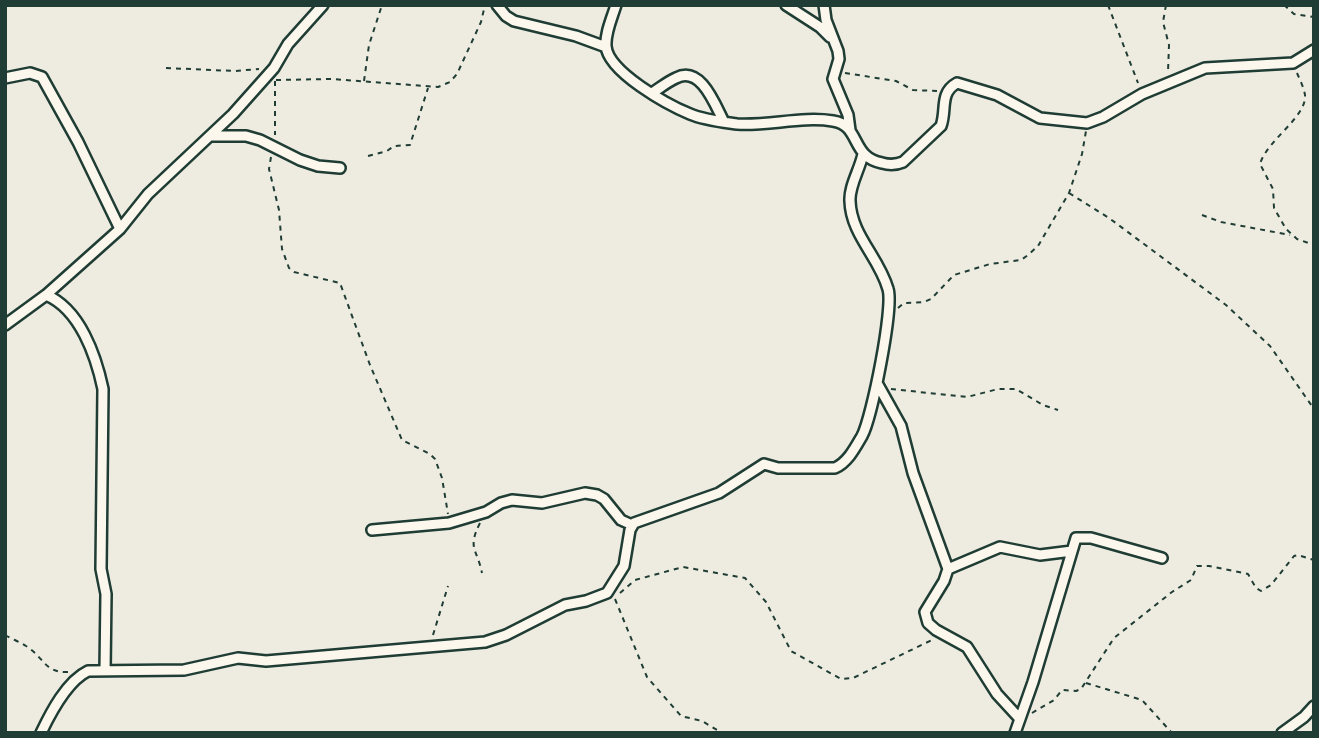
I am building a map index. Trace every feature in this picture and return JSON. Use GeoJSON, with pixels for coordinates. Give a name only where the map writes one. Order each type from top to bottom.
{"type":"FeatureCollection","features":[{"type":"Feature","properties":{"kind":"street"},"geometry":{"type":"LineString","coordinates":[[5,325],[46,295],[120,229],[148,194],[212,136],[274,68],[288,44],[323,5]]}},
{"type":"Feature","properties":{"kind":"street"},"geometry":{"type":"LineString","coordinates":[[497,5],[514,21],[576,36],[606,47]]}},
{"type":"Feature","properties":{"kind":"street"},"geometry":{"type":"LineString","coordinates":[[616,5],[607,35],[606,47],[610,59],[624,74],[692,115],[724,122],[752,124],[823,119],[838,121],[850,130]]}},
{"type":"Feature","properties":{"kind":"street"},"geometry":{"type":"LineString","coordinates":[[786,5],[820,27],[833,41]]}},
{"type":"Feature","properties":{"kind":"street"},"geometry":{"type":"LineString","coordinates":[[824,5],[839,59],[832,79],[848,115],[850,130],[863,155],[883,164],[898,164],[908,159],[941,126],[944,100],[954,85],[962,83],[997,95],[1040,118],[1087,123],[1103,117],[1142,94],[1205,68],[1293,63],[1314,51]]}},
{"type":"Feature","properties":{"kind":"street"},"geometry":{"type":"LineString","coordinates":[[5,78],[30,73],[42,77],[78,142],[120,229]]}},
{"type":"Feature","properties":{"kind":"street"},"geometry":{"type":"LineString","coordinates":[[652,93],[677,76],[697,79],[724,122]]}},
{"type":"Feature","properties":{"kind":"street"},"geometry":{"type":"LineString","coordinates":[[212,136],[246,136],[300,160],[318,166],[340,168]]}},
{"type":"Feature","properties":{"kind":"street"},"geometry":{"type":"LineString","coordinates":[[372,530],[449,523],[486,512],[512,500],[541,503],[585,493],[604,499],[621,520],[632,525],[719,493],[764,464],[790,468],[835,468],[847,461],[863,434],[878,386],[889,290],[861,241],[852,215],[850,194],[863,155]]}},
{"type":"Feature","properties":{"kind":"street"},"geometry":{"type":"LineString","coordinates":[[46,295],[76,319],[99,370],[103,389],[101,569],[106,594],[105,671]]}},
{"type":"Feature","properties":{"kind":"street"},"geometry":{"type":"LineString","coordinates":[[878,386],[901,426],[913,472],[948,569],[944,581],[925,612],[928,622],[968,647],[997,694],[1020,719]]}},
{"type":"Feature","properties":{"kind":"street"},"geometry":{"type":"LineString","coordinates":[[41,733],[70,686],[88,671],[184,670],[238,659],[266,661],[310,658],[485,642],[506,635],[565,605],[607,593],[624,566],[632,525]]}},
{"type":"Feature","properties":{"kind":"street"},"geometry":{"type":"LineString","coordinates":[[1014,733],[1074,541],[1080,537],[1091,538],[1163,558]]}},
{"type":"Feature","properties":{"kind":"street"},"geometry":{"type":"LineString","coordinates":[[948,569],[1000,547],[1026,555],[1072,551]]}},
{"type":"Feature","properties":{"kind":"street"},"geometry":{"type":"LineString","coordinates":[[1282,733],[1314,706]]}},
{"type":"Feature","properties":{"kind":"path"},"geometry":{"type":"LineString","coordinates":[[364,82],[369,45],[382,5]]}},
{"type":"Feature","properties":{"kind":"path"},"geometry":{"type":"LineString","coordinates":[[449,523],[442,478],[435,459],[402,440],[370,365],[340,283],[294,272],[289,268],[282,249],[279,210],[270,169],[277,106],[275,80],[331,79],[438,87],[450,82],[457,74],[481,22],[485,5]]}},
{"type":"Feature","properties":{"kind":"path"},"geometry":{"type":"LineString","coordinates":[[1108,5],[1142,94]]}},
{"type":"Feature","properties":{"kind":"path"},"geometry":{"type":"LineString","coordinates":[[1166,5],[1163,22],[1170,59],[1167,83]]}},
{"type":"Feature","properties":{"kind":"path"},"geometry":{"type":"LineString","coordinates":[[1284,5],[1294,14],[1314,17]]}},
{"type":"Feature","properties":{"kind":"path"},"geometry":{"type":"LineString","coordinates":[[1291,235],[1274,208],[1273,189],[1260,164],[1267,147],[1300,112],[1304,102],[1305,94],[1293,63]]}},
{"type":"Feature","properties":{"kind":"path"},"geometry":{"type":"LineString","coordinates":[[836,65],[849,76],[896,81],[913,90],[948,92]]}},
{"type":"Feature","properties":{"kind":"path"},"geometry":{"type":"LineString","coordinates":[[166,68],[235,71],[274,68]]}},
{"type":"Feature","properties":{"kind":"path"},"geometry":{"type":"LineString","coordinates":[[368,156],[387,151],[394,146],[410,145],[429,87]]}},
{"type":"Feature","properties":{"kind":"path"},"geometry":{"type":"LineString","coordinates":[[886,322],[904,303],[931,299],[954,275],[990,264],[1021,260],[1028,256],[1038,246],[1069,193],[1082,154],[1087,123]]}},
{"type":"Feature","properties":{"kind":"path"},"geometry":{"type":"LineString","coordinates":[[1069,193],[1109,218],[1227,305],[1270,345],[1314,409]]}},
{"type":"Feature","properties":{"kind":"path"},"geometry":{"type":"LineString","coordinates":[[1202,215],[1221,222],[1291,235],[1314,245]]}},
{"type":"Feature","properties":{"kind":"path"},"geometry":{"type":"LineString","coordinates":[[878,386],[967,397],[998,389],[1016,389],[1043,405],[1058,410]]}},
{"type":"Feature","properties":{"kind":"path"},"geometry":{"type":"LineString","coordinates":[[482,573],[472,541],[486,512]]}},
{"type":"Feature","properties":{"kind":"path"},"geometry":{"type":"LineString","coordinates":[[1020,719],[1046,706],[1062,690],[1076,691],[1086,683],[1114,638],[1191,580],[1197,566],[1248,574],[1256,589],[1261,591],[1271,586],[1294,556],[1314,560]]}},
{"type":"Feature","properties":{"kind":"path"},"geometry":{"type":"LineString","coordinates":[[722,733],[702,721],[681,716],[647,677],[615,597],[635,580],[683,567],[745,578],[762,596],[791,652],[841,679],[853,678],[944,634]]}},
{"type":"Feature","properties":{"kind":"path"},"geometry":{"type":"LineString","coordinates":[[429,646],[448,586]]}},
{"type":"Feature","properties":{"kind":"path"},"geometry":{"type":"LineString","coordinates":[[5,635],[26,645],[56,672],[88,671]]}},
{"type":"Feature","properties":{"kind":"path"},"geometry":{"type":"LineString","coordinates":[[1086,683],[1142,700],[1172,733]]}}]}
